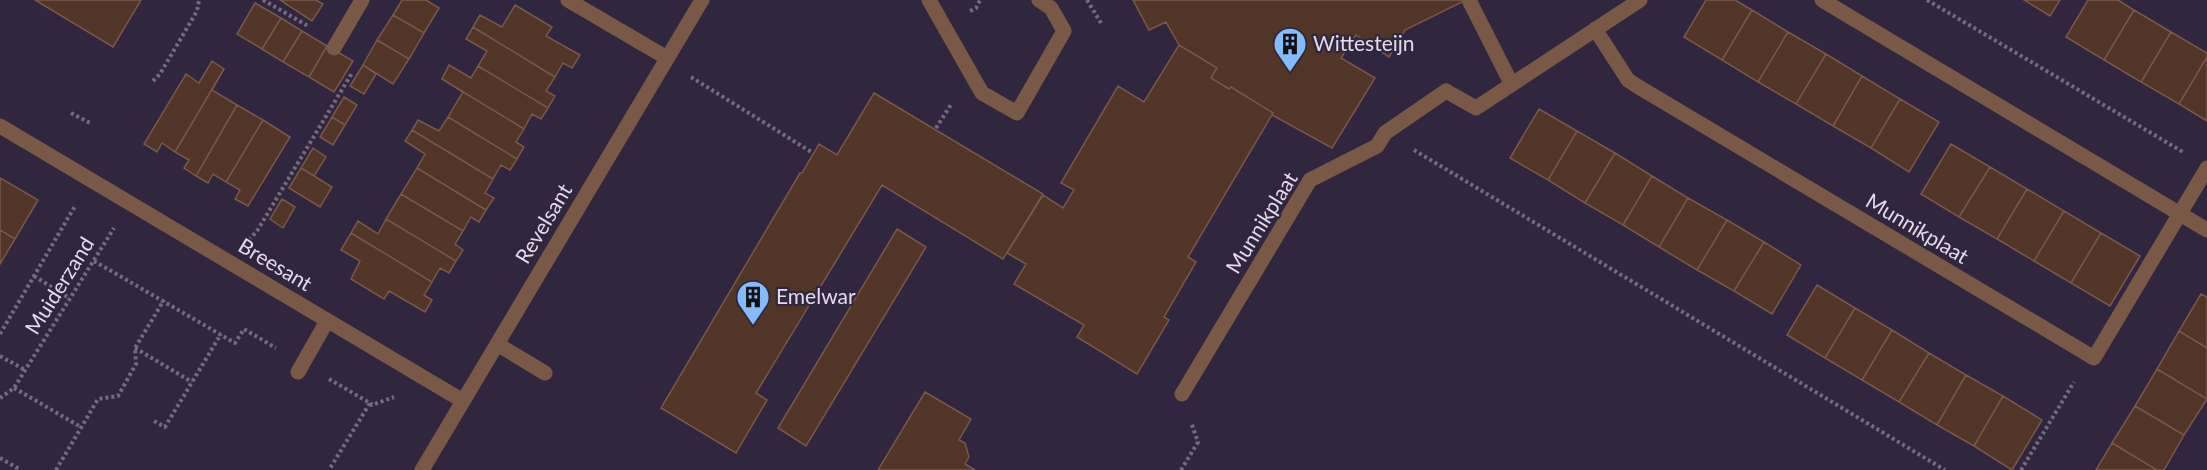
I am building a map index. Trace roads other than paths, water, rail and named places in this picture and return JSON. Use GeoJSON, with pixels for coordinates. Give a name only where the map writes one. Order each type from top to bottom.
{"type":"FeatureCollection","features":[{"type":"Feature","properties":{"kind":"street"},"geometry":{"type":"LineString","coordinates":[[334,48],[362,0]]}},
{"type":"Feature","properties":{"kind":"street"},"geometry":{"type":"LineString","coordinates":[[568,0],[667,58]]}},
{"type":"Feature","properties":{"kind":"street","name":"Revelsant"},"geometry":{"type":"LineString","coordinates":[[422,470],[702,0]]}},
{"type":"Feature","properties":{"kind":"street"},"geometry":{"type":"LineString","coordinates":[[929,0],[982,93],[1017,113],[1064,31],[1051,8],[1039,0]]}},
{"type":"Feature","properties":{"kind":"street"},"geometry":{"type":"LineString","coordinates":[[1468,0],[1511,83]]}},
{"type":"Feature","properties":{"kind":"street","name":"Munnikplaat"},"geometry":{"type":"LineString","coordinates":[[1182,394],[1310,180],[1377,146],[1385,134],[1446,91],[1476,108],[1640,0]]}},
{"type":"Feature","properties":{"kind":"street"},"geometry":{"type":"LineString","coordinates":[[1822,0],[2207,230]]}},
{"type":"Feature","properties":{"kind":"street","name":"Munnikplaat"},"geometry":{"type":"LineString","coordinates":[[1595,29],[1628,80],[1637,86],[2094,358],[2207,168]]}},
{"type":"Feature","properties":{"kind":"street","name":"Breesant"},"geometry":{"type":"LineString","coordinates":[[0,126],[463,401]]}},
{"type":"Feature","properties":{"kind":"street"},"geometry":{"type":"LineString","coordinates":[[300,368],[327,321]]}},
{"type":"Feature","properties":{"kind":"street"},"geometry":{"type":"LineString","coordinates":[[496,344],[545,373]]}},
{"type":"Feature","properties":{"kind":"place","name":"Wittesteijn"},"geometry":{"type":"Point","coordinates":[1290,73]}},
{"type":"Feature","properties":{"kind":"place","name":"Emelwar"},"geometry":{"type":"Point","coordinates":[753,326]}}]}
